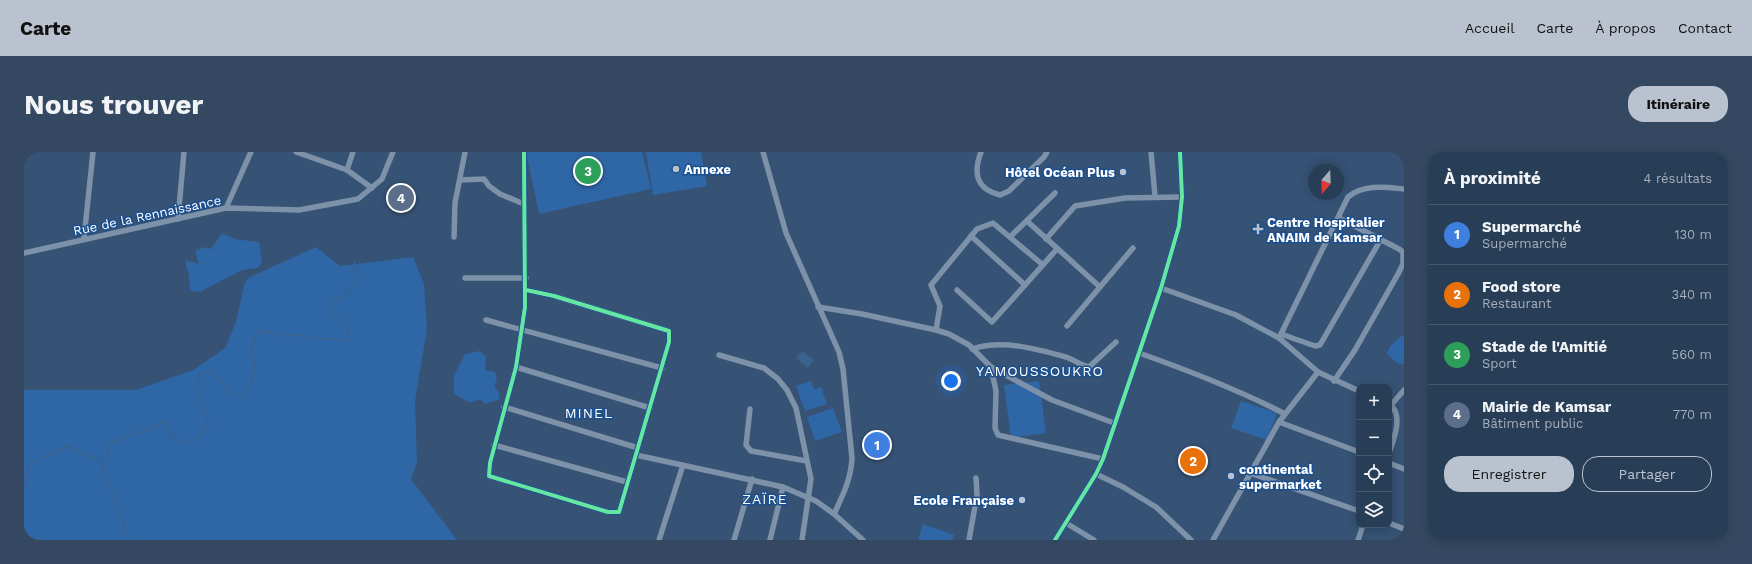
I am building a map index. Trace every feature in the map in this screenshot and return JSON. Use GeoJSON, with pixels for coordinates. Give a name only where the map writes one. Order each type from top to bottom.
{"type":"FeatureCollection","features":[{"type":"Feature","properties":{"kind":"street"},"geometry":{"type":"LineString","coordinates":[[84,238],[93,152]]}},
{"type":"Feature","properties":{"kind":"street"},"geometry":{"type":"LineString","coordinates":[[178,219],[184,152]]}},
{"type":"Feature","properties":{"kind":"street"},"geometry":{"type":"LineString","coordinates":[[226,208],[251,152]]}},
{"type":"Feature","properties":{"kind":"street"},"geometry":{"type":"LineString","coordinates":[[296,152],[347,170],[372,188]]}},
{"type":"Feature","properties":{"kind":"street"},"geometry":{"type":"LineString","coordinates":[[347,170],[353,152]]}},
{"type":"Feature","properties":{"kind":"street","name":"Rue de la Rennaissance"},"geometry":{"type":"LineString","coordinates":[[24,252],[226,208],[298,210],[358,199],[382,179],[393,152]]}},
{"type":"Feature","properties":{"kind":"street"},"geometry":{"type":"LineString","coordinates":[[454,237],[455,203],[465,152]]}},
{"type":"Feature","properties":{"kind":"street"},"geometry":{"type":"LineString","coordinates":[[524,152],[526,290],[522,329],[516,367],[494,445],[489,476],[608,512],[618,512],[662,368],[669,342],[669,331],[568,300],[526,290]]}},
{"type":"Feature","properties":{"kind":"street"},"geometry":{"type":"LineString","coordinates":[[763,152],[786,233],[839,352],[843,369],[852,458],[849,484],[834,514]]}},
{"type":"Feature","properties":{"kind":"street"},"geometry":{"type":"LineString","coordinates":[[980,152],[976,166],[979,181],[986,190],[1000,195],[1009,191],[1044,157],[1047,152]]}},
{"type":"Feature","properties":{"kind":"street"},"geometry":{"type":"LineString","coordinates":[[1151,152],[1156,196]]}},
{"type":"Feature","properties":{"kind":"street"},"geometry":{"type":"LineString","coordinates":[[1055,540],[1096,474],[1103,459],[1161,288],[1179,226],[1182,197],[1180,152]]}},
{"type":"Feature","properties":{"kind":"street"},"geometry":{"type":"LineString","coordinates":[[460,180],[484,179],[489,186],[500,194],[524,204]]}},
{"type":"Feature","properties":{"kind":"street"},"geometry":{"type":"LineString","coordinates":[[1280,336],[1348,197],[1355,191],[1364,188],[1404,189]]}},
{"type":"Feature","properties":{"kind":"street"},"geometry":{"type":"LineString","coordinates":[[1010,237],[1056,193]]}},
{"type":"Feature","properties":{"kind":"street"},"geometry":{"type":"LineString","coordinates":[[1046,239],[1075,206],[1104,200],[1156,196],[1182,197]]}},
{"type":"Feature","properties":{"kind":"street"},"geometry":{"type":"LineString","coordinates":[[1334,381],[1355,350],[1403,264],[1403,252],[1339,218]]}},
{"type":"Feature","properties":{"kind":"street"},"geometry":{"type":"LineString","coordinates":[[1027,221],[1100,287]]}},
{"type":"Feature","properties":{"kind":"street"},"geometry":{"type":"LineString","coordinates":[[936,330],[940,306],[931,284],[977,229],[993,223],[1043,265]]}},
{"type":"Feature","properties":{"kind":"street"},"geometry":{"type":"LineString","coordinates":[[971,236],[1025,285]]}},
{"type":"Feature","properties":{"kind":"street"},"geometry":{"type":"LineString","coordinates":[[1161,288],[1236,315],[1280,336],[1315,346],[1320,345],[1381,239]]}},
{"type":"Feature","properties":{"kind":"street"},"geometry":{"type":"LineString","coordinates":[[1067,326],[1133,248]]}},
{"type":"Feature","properties":{"kind":"street"},"geometry":{"type":"LineString","coordinates":[[956,290],[992,322],[1057,249]]}},
{"type":"Feature","properties":{"kind":"street"},"geometry":{"type":"LineString","coordinates":[[465,278],[526,278]]}},
{"type":"Feature","properties":{"kind":"street"},"geometry":{"type":"LineString","coordinates":[[818,307],[862,314],[949,334],[972,349],[991,367],[1052,400],[1114,423]]}},
{"type":"Feature","properties":{"kind":"street"},"geometry":{"type":"LineString","coordinates":[[486,320],[662,368]]}},
{"type":"Feature","properties":{"kind":"street"},"geometry":{"type":"LineString","coordinates":[[1280,336],[1318,372],[1334,381],[1356,390]]}},
{"type":"Feature","properties":{"kind":"street"},"geometry":{"type":"LineString","coordinates":[[972,349],[984,345],[1025,347],[1065,357],[1089,367],[1116,342]]}},
{"type":"Feature","properties":{"kind":"street"},"geometry":{"type":"LineString","coordinates":[[1139,353],[1235,389],[1286,414]]}},
{"type":"Feature","properties":{"kind":"street"},"geometry":{"type":"LineString","coordinates":[[719,355],[764,368],[778,379],[787,390],[796,408],[811,480],[802,540]]}},
{"type":"Feature","properties":{"kind":"street"},"geometry":{"type":"LineString","coordinates":[[516,367],[650,408]]}},
{"type":"Feature","properties":{"kind":"street"},"geometry":{"type":"LineString","coordinates":[[991,367],[996,391],[995,428],[998,435],[1103,459]]}},
{"type":"Feature","properties":{"kind":"street"},"geometry":{"type":"LineString","coordinates":[[1213,540],[1279,422],[1318,372]]}},
{"type":"Feature","properties":{"kind":"street"},"geometry":{"type":"LineString","coordinates":[[1392,402],[1404,390]]}},
{"type":"Feature","properties":{"kind":"street"},"geometry":{"type":"LineString","coordinates":[[504,407],[638,448]]}},
{"type":"Feature","properties":{"kind":"street"},"geometry":{"type":"LineString","coordinates":[[1392,408],[1399,422],[1392,445]]}},
{"type":"Feature","properties":{"kind":"street"},"geometry":{"type":"LineString","coordinates":[[750,409],[746,445],[751,451],[807,461]]}},
{"type":"Feature","properties":{"kind":"street"},"geometry":{"type":"LineString","coordinates":[[1279,422],[1356,451]]}},
{"type":"Feature","properties":{"kind":"street"},"geometry":{"type":"LineString","coordinates":[[1397,432],[1404,434]]}},
{"type":"Feature","properties":{"kind":"street"},"geometry":{"type":"LineString","coordinates":[[494,445],[627,482]]}},
{"type":"Feature","properties":{"kind":"street"},"geometry":{"type":"LineString","coordinates":[[636,454],[783,487],[809,497],[834,514],[863,540]]}},
{"type":"Feature","properties":{"kind":"street"},"geometry":{"type":"LineString","coordinates":[[1392,464],[1404,468]]}},
{"type":"Feature","properties":{"kind":"street"},"geometry":{"type":"LineString","coordinates":[[659,540],[683,465]]}},
{"type":"Feature","properties":{"kind":"street"},"geometry":{"type":"LineString","coordinates":[[1250,473],[1356,510]]}},
{"type":"Feature","properties":{"kind":"street"},"geometry":{"type":"LineString","coordinates":[[1096,474],[1123,487],[1156,507],[1191,540]]}},
{"type":"Feature","properties":{"kind":"street"},"geometry":{"type":"LineString","coordinates":[[969,540],[977,495],[976,478]]}},
{"type":"Feature","properties":{"kind":"street"},"geometry":{"type":"LineString","coordinates":[[734,540],[752,479]]}},
{"type":"Feature","properties":{"kind":"street"},"geometry":{"type":"LineString","coordinates":[[770,540],[783,487]]}},
{"type":"Feature","properties":{"kind":"street"},"geometry":{"type":"LineString","coordinates":[[1066,523],[1094,540]]}},
{"type":"Feature","properties":{"kind":"street"},"geometry":{"type":"LineString","coordinates":[[1392,524],[1404,529]]}},
{"type":"Feature","properties":{"kind":"street"},"geometry":{"type":"LineString","coordinates":[[1358,540],[1362,528]]}},
{"type":"Feature","properties":{"kind":"shaded area"},"geometry":{"type":"Polygon","coordinates":[[[526,152],[642,152],[651,189],[539,214],[526,152]]]}},
{"type":"Feature","properties":{"kind":"shaded area","name":"Annexe"},"geometry":{"type":"Polygon","coordinates":[[[646,152],[701,152],[707,186],[653,195],[646,152]]]}},
{"type":"Feature","properties":{"kind":"shaded area"},"geometry":{"type":"Polygon","coordinates":[[[222,233],[235,239],[259,242],[262,262],[258,268],[242,270],[200,292],[190,291],[189,276],[185,260],[199,264],[195,251],[205,247],[211,249],[222,233]]]}},
{"type":"Feature","properties":{"kind":"shaded area"},"geometry":{"type":"Polygon","coordinates":[[[316,247],[340,266],[413,257],[424,284],[427,329],[415,401],[417,462],[411,479],[457,540],[24,540],[24,390],[136,390],[193,370],[225,348],[236,322],[244,285],[248,278],[316,247]]]}},
{"type":"Feature","properties":{"kind":"shaded area"},"geometry":{"type":"Polygon","coordinates":[[[1404,334],[1404,365],[1397,363],[1387,354],[1390,346],[1404,334]]]}},
{"type":"Feature","properties":{"kind":"shaded area"},"geometry":{"type":"Polygon","coordinates":[[[480,351],[486,357],[485,370],[495,372],[497,379],[494,386],[498,391],[500,399],[485,404],[480,399],[470,403],[454,394],[454,376],[465,354],[480,351]]]}},
{"type":"Feature","properties":{"kind":"shaded area"},"geometry":{"type":"Polygon","coordinates":[[[802,351],[814,360],[808,368],[796,358],[802,351]]]}},
{"type":"Feature","properties":{"kind":"shaded area"},"geometry":{"type":"Polygon","coordinates":[[[811,381],[814,390],[821,387],[827,404],[805,411],[796,386],[811,381]]]}},
{"type":"Feature","properties":{"kind":"shaded area"},"geometry":{"type":"Polygon","coordinates":[[[1039,381],[1046,433],[1011,438],[1004,385],[1039,381]]]}},
{"type":"Feature","properties":{"kind":"shaded area"},"geometry":{"type":"Polygon","coordinates":[[[1241,401],[1277,413],[1267,440],[1231,428],[1241,401]]]}},
{"type":"Feature","properties":{"kind":"shaded area"},"geometry":{"type":"Polygon","coordinates":[[[833,408],[842,432],[815,441],[807,417],[833,408]]]}},
{"type":"Feature","properties":{"kind":"shaded area"},"geometry":{"type":"Polygon","coordinates":[[[923,524],[954,535],[952,540],[918,540],[923,524]]]}},
{"type":"Feature","properties":{"kind":"waterway"},"geometry":{"type":"LineString","coordinates":[[102,466],[111,443],[165,422],[171,437],[187,443],[200,438],[209,425],[200,395],[199,375],[211,371],[233,395],[243,395],[251,386],[255,367],[252,351],[255,336],[264,331],[281,336],[301,335],[310,338],[348,340],[348,325],[330,313],[331,303],[344,296],[358,275],[354,261]]}},
{"type":"Feature","properties":{"kind":"waterway"},"geometry":{"type":"LineString","coordinates":[[24,490],[30,463],[68,446],[101,461],[129,540]]}},
{"type":"Feature","properties":{"kind":"cycle path"},"geometry":{"type":"LineString","coordinates":[[524,152],[525,307],[516,367],[490,463],[489,476],[608,512],[619,512],[669,342],[669,331],[554,296],[526,290]]}},
{"type":"Feature","properties":{"kind":"cycle path"},"geometry":{"type":"LineString","coordinates":[[1055,540],[1096,474],[1103,459],[1161,288],[1179,226],[1182,197],[1180,152]]}},
{"type":"Feature","properties":{"kind":"place","name":"Annexe"},"geometry":{"type":"Point","coordinates":[676,169]}},
{"type":"Feature","properties":{"kind":"place","name":"Stade de l'Amitié"},"geometry":{"type":"Point","coordinates":[588,171]}},
{"type":"Feature","properties":{"kind":"place","name":"Hôtel Océan Plus"},"geometry":{"type":"Point","coordinates":[1123,172]}},
{"type":"Feature","properties":{"kind":"place","name":"Mairie de Kamsar"},"geometry":{"type":"Point","coordinates":[401,198]}},
{"type":"Feature","properties":{"kind":"place","name":"Centre Hospitalier ANAIM de Kamsar"},"geometry":{"type":"Point","coordinates":[1258,229]}},
{"type":"Feature","properties":{"kind":"place","name":"Supermarché"},"geometry":{"type":"Point","coordinates":[877,445]}},
{"type":"Feature","properties":{"kind":"place","name":"Food store"},"geometry":{"type":"Point","coordinates":[1193,461]}},
{"type":"Feature","properties":{"kind":"place","name":"continental supermarket"},"geometry":{"type":"Point","coordinates":[1231,476]}},
{"type":"Feature","properties":{"kind":"place","name":"Ecole Française"},"geometry":{"type":"Point","coordinates":[1022,500]}},
{"type":"Feature","properties":{"kind":"district","name":"YAMOUSSOUKRO"},"geometry":{"type":"Point","coordinates":[1040,371]}},
{"type":"Feature","properties":{"kind":"district","name":"MINEL"},"geometry":{"type":"Point","coordinates":[589,413]}},
{"type":"Feature","properties":{"kind":"district","name":"ZAÏRE"},"geometry":{"type":"Point","coordinates":[765,499]}}]}
